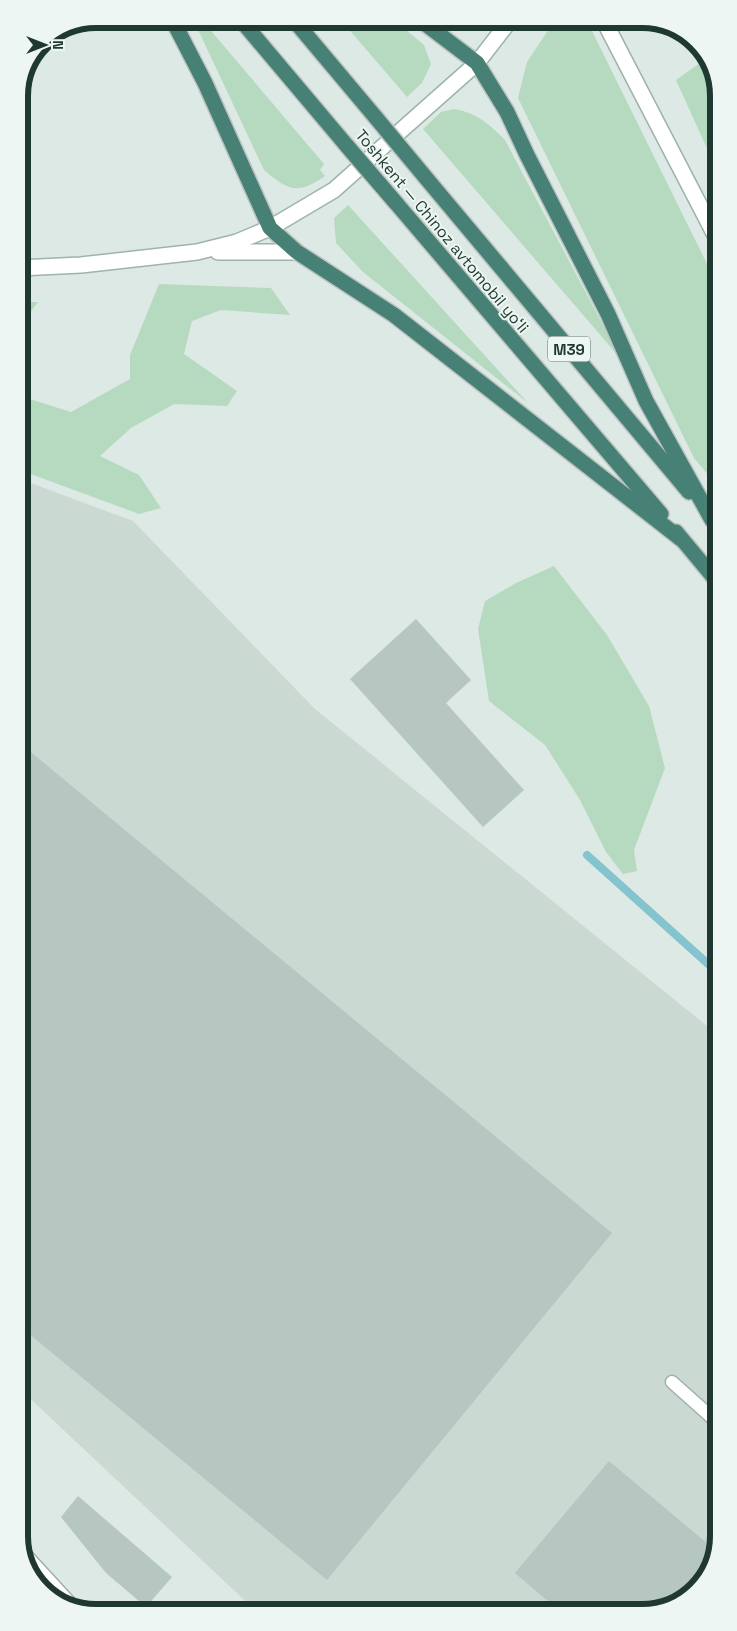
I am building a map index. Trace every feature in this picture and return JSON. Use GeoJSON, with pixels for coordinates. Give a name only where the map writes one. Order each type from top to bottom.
{"type":"FeatureCollection","features":[{"type":"Feature","properties":{"kind":"highway"},"geometry":{"type":"LineString","coordinates":[[177,28],[205,83],[270,228],[297,252],[394,316],[682,539]]}},
{"type":"Feature","properties":{"kind":"highway","name":"Toshkent — Chinoz avtomobil yoʻli"},"geometry":{"type":"LineString","coordinates":[[248,28],[709,572]]}},
{"type":"Feature","properties":{"kind":"highway","name":"Toshkent — Chinoz avtomobil yoʻli"},"geometry":{"type":"LineString","coordinates":[[301,28],[709,516]]}},
{"type":"Feature","properties":{"kind":"highway"},"geometry":{"type":"LineString","coordinates":[[431,28],[477,62],[507,112],[608,314],[646,401],[709,513]]}},
{"type":"Feature","properties":{"kind":"main road"},"geometry":{"type":"LineString","coordinates":[[197,252],[237,242],[270,228],[334,190],[477,62],[505,28]]}},
{"type":"Feature","properties":{"kind":"main road"},"geometry":{"type":"LineString","coordinates":[[608,28],[709,225]]}},
{"type":"Feature","properties":{"kind":"main road"},"geometry":{"type":"LineString","coordinates":[[28,268],[81,265],[197,252],[297,252]]}},
{"type":"Feature","properties":{"kind":"main road"},"geometry":{"type":"LineString","coordinates":[[38,1571],[57,1591]]}},
{"type":"Feature","properties":{"kind":"lane"},"geometry":{"type":"LineString","coordinates":[[672,1382],[709,1415]]}},
{"type":"Feature","properties":{"kind":"shaded area"},"geometry":{"type":"Polygon","coordinates":[[[28,482],[133,521],[315,709],[709,1028],[709,1544],[702,1565],[690,1584],[663,1600],[641,1604],[248,1603],[28,1397],[28,482]]]}},
{"type":"Feature","properties":{"kind":"green space"},"geometry":{"type":"Polygon","coordinates":[[[197,28],[209,28],[324,164],[320,170],[325,176],[307,186],[293,188],[280,182],[264,170],[197,28]]]}},
{"type":"Feature","properties":{"kind":"green space"},"geometry":{"type":"Polygon","coordinates":[[[348,28],[404,28],[424,45],[431,64],[422,83],[407,97],[348,28]]]}},
{"type":"Feature","properties":{"kind":"green space"},"geometry":{"type":"Polygon","coordinates":[[[590,28],[709,268],[709,476],[694,458],[518,98],[527,62],[549,29],[590,28]]]}},
{"type":"Feature","properties":{"kind":"green space"},"geometry":{"type":"Polygon","coordinates":[[[700,63],[706,74],[709,87],[709,153],[676,80],[700,63]]]}},
{"type":"Feature","properties":{"kind":"green space"},"geometry":{"type":"Polygon","coordinates":[[[454,109],[476,116],[505,140],[621,359],[423,129],[441,112],[454,109]]]}},
{"type":"Feature","properties":{"kind":"green space"},"geometry":{"type":"Polygon","coordinates":[[[348,205],[528,403],[363,272],[336,243],[334,218],[348,205]]]}},
{"type":"Feature","properties":{"kind":"green space"},"geometry":{"type":"Polygon","coordinates":[[[159,284],[271,288],[290,315],[221,310],[192,321],[184,354],[237,391],[227,406],[174,404],[131,428],[100,456],[139,475],[161,508],[139,514],[28,473],[28,399],[71,412],[130,379],[130,355],[159,284]]]}},
{"type":"Feature","properties":{"kind":"green space"},"geometry":{"type":"Polygon","coordinates":[[[28,302],[38,302],[28,315],[28,302]]]}},
{"type":"Feature","properties":{"kind":"green space"},"geometry":{"type":"Polygon","coordinates":[[[554,566],[607,635],[649,706],[665,768],[634,850],[637,871],[623,874],[606,852],[580,800],[545,745],[489,701],[478,629],[485,601],[516,583],[554,566]]]}},
{"type":"Feature","properties":{"kind":"building"},"geometry":{"type":"Polygon","coordinates":[[[416,619],[471,680],[446,703],[524,790],[483,827],[350,679],[416,619]]]}},
{"type":"Feature","properties":{"kind":"building"},"geometry":{"type":"Polygon","coordinates":[[[28,750],[612,1233],[327,1580],[28,1333],[28,750]]]}},
{"type":"Feature","properties":{"kind":"building"},"geometry":{"type":"Polygon","coordinates":[[[609,1461],[709,1545],[702,1565],[690,1584],[663,1600],[650,1603],[551,1604],[515,1573],[609,1461]]]}},
{"type":"Feature","properties":{"kind":"building"},"geometry":{"type":"Polygon","coordinates":[[[78,1496],[172,1577],[149,1603],[141,1603],[106,1573],[61,1517],[78,1496]]]}},
{"type":"Feature","properties":{"kind":"waterway"},"geometry":{"type":"LineString","coordinates":[[587,855],[709,965]]}}]}
